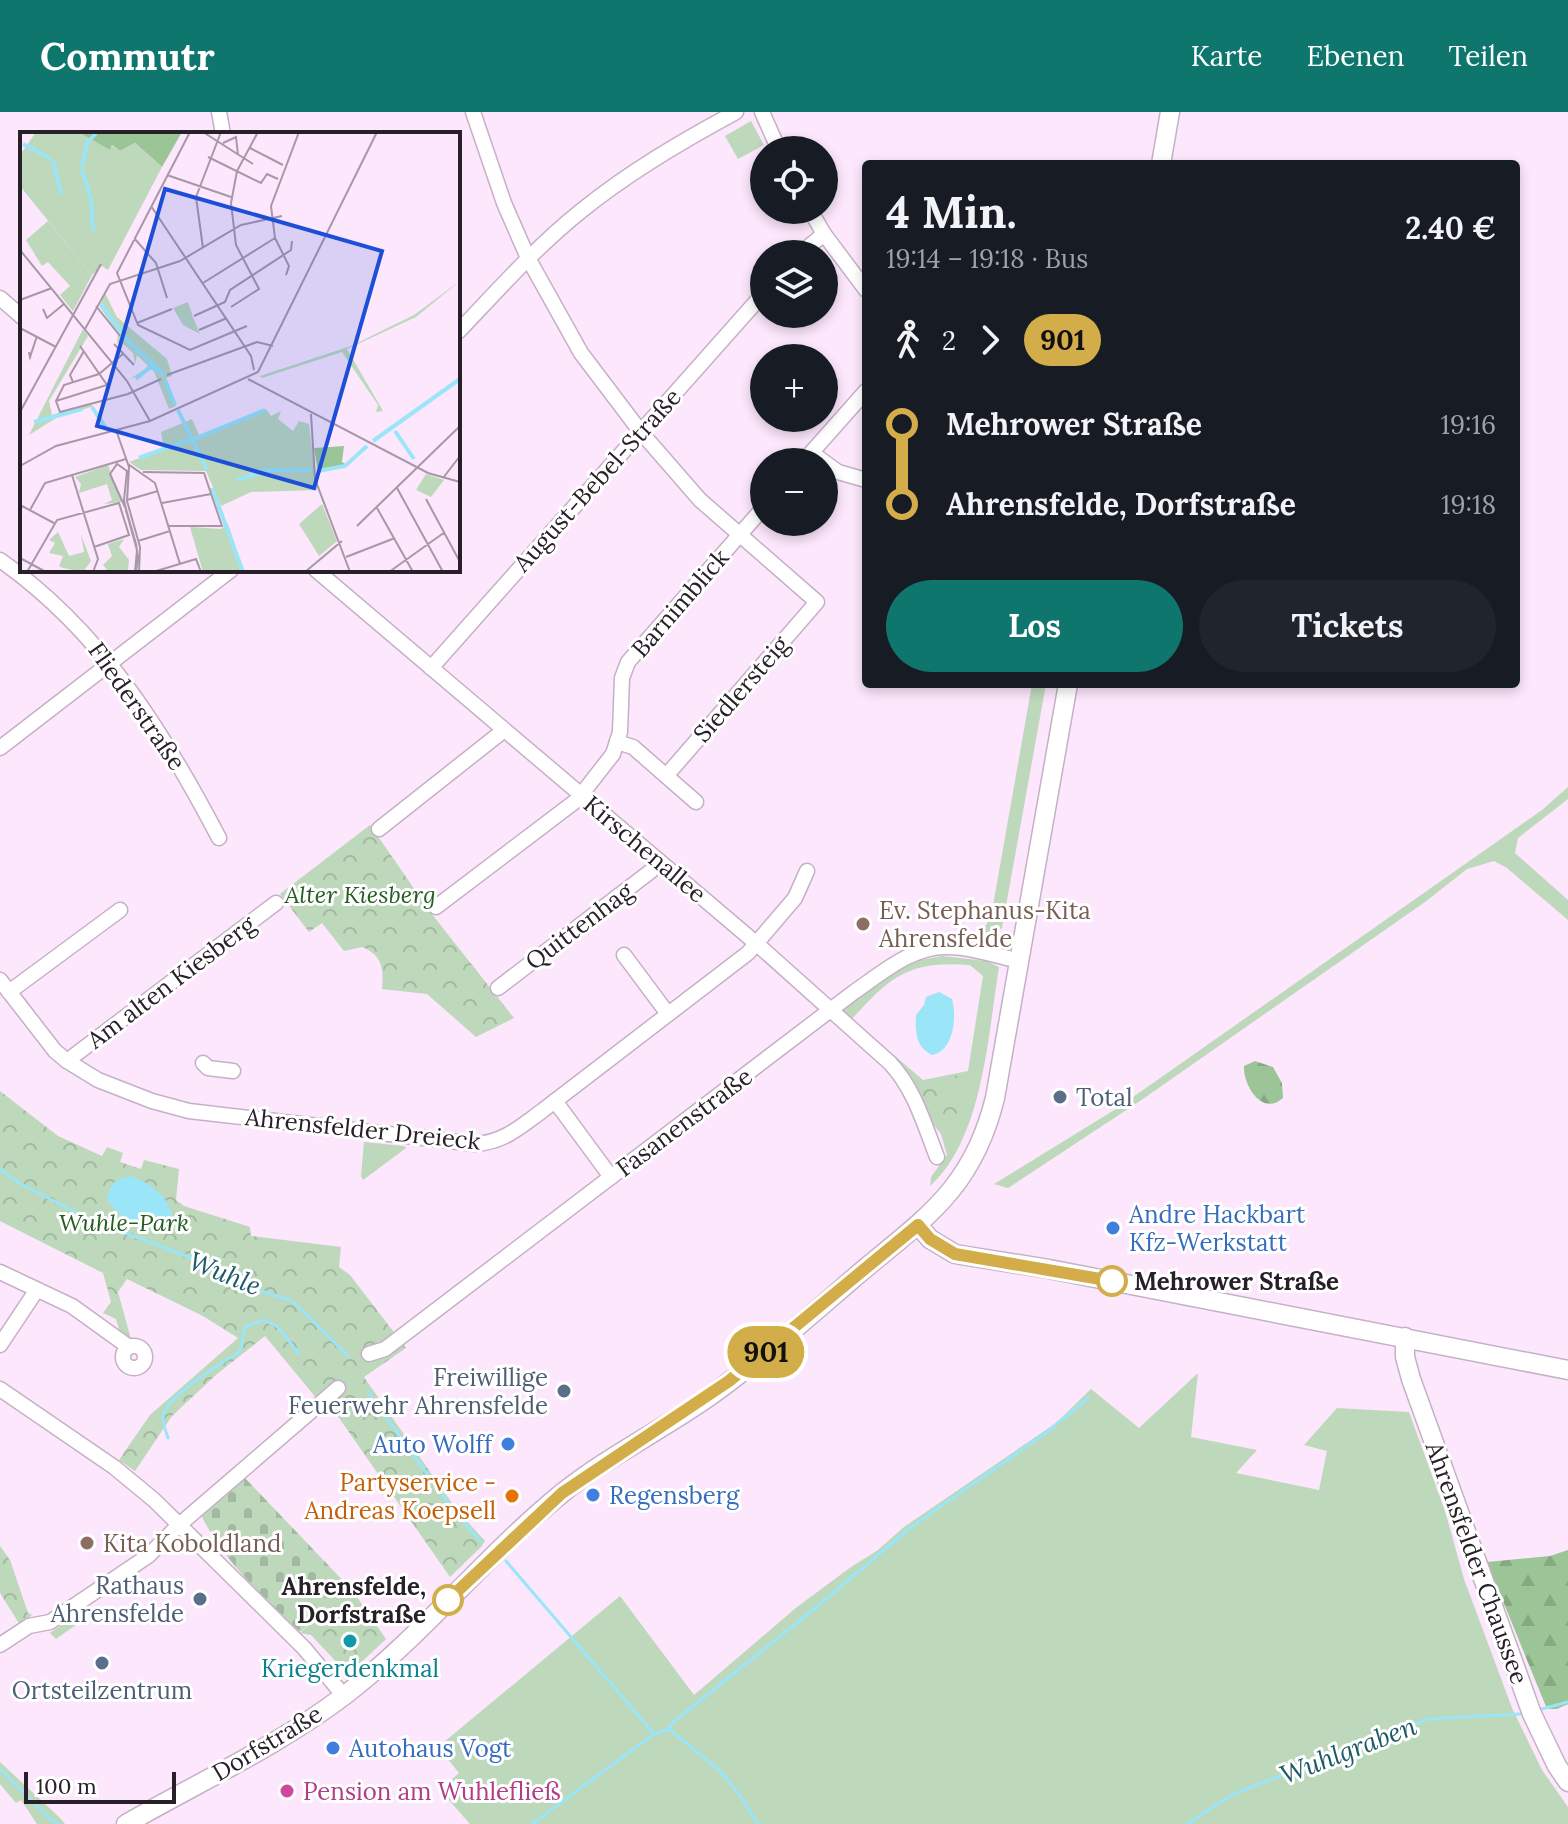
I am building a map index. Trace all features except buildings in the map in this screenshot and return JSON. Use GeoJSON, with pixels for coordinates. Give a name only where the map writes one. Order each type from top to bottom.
{"type":"FeatureCollection","features":[{"type":"Feature","properties":{"kind":"main road"},"geometry":{"type":"LineString","coordinates":[[1162,160],[1170,112]]}},
{"type":"Feature","properties":{"kind":"main road","name":"Dorfstraße"},"geometry":{"type":"LineString","coordinates":[[132,1822],[275,1740],[344,1696],[386,1661],[562,1493],[729,1381],[918,1225],[947,1197],[984,1137],[995,1098],[1067,688]]}},
{"type":"Feature","properties":{"kind":"main road"},"geometry":{"type":"LineString","coordinates":[[918,1225],[930,1239],[955,1254],[1049,1269],[1568,1370]]}},
{"type":"Feature","properties":{"kind":"main road","name":"Ahrensfelder Chaussee"},"geometry":{"type":"LineString","coordinates":[[1405,1337],[1405,1357],[1411,1379],[1526,1700],[1542,1738],[1568,1782]]}},
{"type":"Feature","properties":{"kind":"street"},"geometry":{"type":"LineString","coordinates":[[219,112],[223,132]]}},
{"type":"Feature","properties":{"kind":"street"},"geometry":{"type":"LineString","coordinates":[[473,112],[504,203],[528,258],[581,353],[640,431],[700,500],[739,535]]}},
{"type":"Feature","properties":{"kind":"street"},"geometry":{"type":"LineString","coordinates":[[460,330],[528,258],[578,213],[620,180],[736,112]]}},
{"type":"Feature","properties":{"kind":"street"},"geometry":{"type":"LineString","coordinates":[[762,112],[773,136]]}},
{"type":"Feature","properties":{"kind":"street"},"geometry":{"type":"LineString","coordinates":[[818,224],[862,285]]}},
{"type":"Feature","properties":{"kind":"street"},"geometry":{"type":"LineString","coordinates":[[817,240],[824,234]]}},
{"type":"Feature","properties":{"kind":"street"},"geometry":{"type":"LineString","coordinates":[[0,298],[20,315]]}},
{"type":"Feature","properties":{"kind":"street","name":"August-Bebel-Straße"},"geometry":{"type":"LineString","coordinates":[[431,668],[750,309]]}},
{"type":"Feature","properties":{"kind":"street"},"geometry":{"type":"LineString","coordinates":[[816,448],[862,396]]}},
{"type":"Feature","properties":{"kind":"street"},"geometry":{"type":"LineString","coordinates":[[838,472],[862,479]]}},
{"type":"Feature","properties":{"kind":"street","name":"Barnimblick"},"geometry":{"type":"LineString","coordinates":[[436,907],[581,794],[613,754],[620,732],[622,678],[628,662],[750,523]]}},
{"type":"Feature","properties":{"kind":"street","name":"Siedlersteig"},"geometry":{"type":"LineString","coordinates":[[666,776],[817,602],[739,535]]}},
{"type":"Feature","properties":{"kind":"street","name":"Fliederstraße"},"geometry":{"type":"LineString","coordinates":[[0,560],[52,600],[111,663],[178,761],[219,838]]}},
{"type":"Feature","properties":{"kind":"street"},"geometry":{"type":"LineString","coordinates":[[0,748],[228,572]]}},
{"type":"Feature","properties":{"kind":"street","name":"Kirschenallee"},"geometry":{"type":"LineString","coordinates":[[318,572],[757,944],[905,1079],[937,1157]]}},
{"type":"Feature","properties":{"kind":"street"},"geometry":{"type":"LineString","coordinates":[[379,829],[503,731]]}},
{"type":"Feature","properties":{"kind":"street"},"geometry":{"type":"LineString","coordinates":[[617,742],[633,747],[696,802]]}},
{"type":"Feature","properties":{"kind":"street","name":"Quittenhag"},"geometry":{"type":"LineString","coordinates":[[498,988],[651,871],[659,861]]}},
{"type":"Feature","properties":{"kind":"street","name":"Ahrensfelder Dreieck"},"geometry":{"type":"LineString","coordinates":[[5,986],[55,1051],[67,1061],[98,1080],[152,1101],[189,1111],[476,1144],[502,1140],[757,944],[795,898],[807,871]]}},
{"type":"Feature","properties":{"kind":"street","name":"Am alten Kiesberg"},"geometry":{"type":"LineString","coordinates":[[67,1061],[276,903]]}},
{"type":"Feature","properties":{"kind":"street"},"geometry":{"type":"LineString","coordinates":[[5,986],[120,910]]}},
{"type":"Feature","properties":{"kind":"street","name":"Fasanenstraße"},"geometry":{"type":"LineString","coordinates":[[369,1354],[385,1349],[830,1011],[904,959],[924,950],[951,946],[1017,960]]}},
{"type":"Feature","properties":{"kind":"street"},"geometry":{"type":"LineString","coordinates":[[624,955],[668,1014]]}},
{"type":"Feature","properties":{"kind":"street"},"geometry":{"type":"LineString","coordinates":[[203,1063],[208,1068],[233,1071]]}},
{"type":"Feature","properties":{"kind":"street"},"geometry":{"type":"LineString","coordinates":[[555,1101],[611,1177]]}},
{"type":"Feature","properties":{"kind":"street"},"geometry":{"type":"LineString","coordinates":[[0,1272],[72,1306],[129,1347]]}},
{"type":"Feature","properties":{"kind":"street"},"geometry":{"type":"LineString","coordinates":[[0,1345],[36,1291]]}},
{"type":"Feature","properties":{"kind":"street"},"geometry":{"type":"LineString","coordinates":[[0,1645],[29,1626],[50,1622],[148,1556],[179,1525],[338,1388]]}},
{"type":"Feature","properties":{"kind":"street"},"geometry":{"type":"LineString","coordinates":[[0,1389],[114,1467],[154,1500],[304,1648],[344,1696]]}},
{"type":"Feature","properties":{"kind":"green space"},"geometry":{"type":"Polygon","coordinates":[[[751,121],[759,136],[750,136],[750,153],[738,159],[725,136],[751,121]]]}},
{"type":"Feature","properties":{"kind":"green space"},"geometry":{"type":"Polygon","coordinates":[[[1031,688],[1045,688],[1002,928],[981,933],[991,917],[1031,688]]]}},
{"type":"Feature","properties":{"kind":"green space"},"geometry":{"type":"Polygon","coordinates":[[[1568,787],[1568,799],[1518,838],[1515,853],[1568,900],[1568,920],[1507,868],[1494,861],[1467,869],[1425,902],[1140,1101],[1008,1188],[994,1184],[1116,1109],[1542,810],[1568,787]]]}},
{"type":"Feature","properties":{"kind":"green space","name":"Alter Kiesberg"},"geometry":{"type":"Polygon","coordinates":[[[370,825],[431,913],[514,1018],[476,1037],[427,994],[382,989],[382,969],[374,954],[362,947],[344,951],[322,923],[309,932],[280,894],[370,825]]]}},
{"type":"Feature","properties":{"kind":"green space"},"geometry":{"type":"Polygon","coordinates":[[[942,956],[987,961],[999,967],[986,1053],[972,1114],[948,1166],[930,1186],[931,1177],[947,1155],[941,1134],[858,1031],[861,1027],[923,1080],[968,1071],[983,976],[970,965],[931,965],[915,969],[889,983],[850,1021],[841,1010],[910,962],[942,956]]]}},
{"type":"Feature","properties":{"kind":"green space"},"geometry":{"type":"Polygon","coordinates":[[[1255,1061],[1273,1067],[1282,1083],[1283,1098],[1275,1103],[1261,1101],[1250,1089],[1244,1066],[1255,1061]]]}},
{"type":"Feature","properties":{"kind":"green space"},"geometry":{"type":"Polygon","coordinates":[[[966,1074],[957,1113],[947,1136],[932,1120],[915,1088],[923,1082],[966,1074]]]}},
{"type":"Feature","properties":{"kind":"green space","name":"Wuhle-Park"},"geometry":{"type":"Polygon","coordinates":[[[0,1091],[58,1136],[102,1156],[107,1147],[123,1153],[120,1162],[141,1169],[144,1160],[179,1169],[176,1200],[184,1206],[250,1227],[251,1236],[341,1247],[339,1267],[350,1275],[406,1348],[364,1377],[456,1509],[485,1541],[481,1547],[450,1577],[330,1405],[342,1393],[317,1399],[265,1336],[217,1374],[172,1416],[135,1471],[119,1460],[150,1415],[238,1338],[203,1316],[127,1279],[118,1292],[131,1339],[121,1336],[116,1319],[103,1313],[111,1302],[103,1273],[0,1221],[0,1091]]]}},
{"type":"Feature","properties":{"kind":"green space"},"geometry":{"type":"Polygon","coordinates":[[[364,1142],[404,1146],[406,1148],[363,1180],[364,1142]]]}},
{"type":"Feature","properties":{"kind":"green space"},"geometry":{"type":"Polygon","coordinates":[[[1198,1373],[1191,1437],[1257,1450],[1236,1473],[1319,1490],[1327,1451],[1304,1445],[1337,1408],[1409,1412],[1445,1511],[1464,1579],[1512,1708],[1542,1770],[1568,1807],[1568,1824],[470,1824],[440,1790],[459,1773],[438,1747],[620,1596],[694,1695],[797,1607],[878,1550],[904,1527],[1056,1423],[1091,1389],[1139,1428],[1198,1373]]]}},
{"type":"Feature","properties":{"kind":"green space"},"geometry":{"type":"Polygon","coordinates":[[[244,1477],[350,1588],[300,1632],[233,1563],[201,1515],[244,1477]]]}},
{"type":"Feature","properties":{"kind":"green space"},"geometry":{"type":"Polygon","coordinates":[[[0,1546],[10,1560],[28,1613],[32,1615],[20,1625],[0,1593],[0,1546]]]}},
{"type":"Feature","properties":{"kind":"green space"},"geometry":{"type":"Polygon","coordinates":[[[1568,1550],[1568,1704],[1547,1709],[1487,1562],[1550,1556],[1568,1550]]]}},
{"type":"Feature","properties":{"kind":"green space"},"geometry":{"type":"Polygon","coordinates":[[[350,1587],[386,1639],[353,1670],[343,1669],[311,1635],[300,1633],[350,1587]]]}},
{"type":"Feature","properties":{"kind":"green space"},"geometry":{"type":"Polygon","coordinates":[[[83,1610],[87,1617],[56,1639],[50,1633],[83,1610]]]}},
{"type":"Feature","properties":{"kind":"green space"},"geometry":{"type":"Polygon","coordinates":[[[0,1762],[65,1824],[37,1824],[21,1800],[16,1803],[0,1784],[0,1762]]]}},
{"type":"Feature","properties":{"kind":"water"},"geometry":{"type":"Polygon","coordinates":[[[939,992],[952,999],[954,1024],[945,1047],[932,1055],[923,1048],[918,1038],[916,1015],[926,997],[939,992]]]}},
{"type":"Feature","properties":{"kind":"water"},"geometry":{"type":"Polygon","coordinates":[[[132,1176],[156,1190],[169,1206],[172,1213],[168,1222],[158,1230],[128,1220],[107,1199],[115,1182],[132,1176]]]}},
{"type":"Feature","properties":{"kind":"waterway","name":"Wuhle"},"geometry":{"type":"LineString","coordinates":[[0,1169],[19,1183],[91,1220],[210,1265],[258,1290],[292,1301],[349,1357]]}},
{"type":"Feature","properties":{"kind":"waterway"},"geometry":{"type":"LineString","coordinates":[[168,1438],[163,1420],[166,1410],[183,1390],[240,1351],[245,1327],[264,1320],[278,1327],[299,1354]]}},
{"type":"Feature","properties":{"kind":"waterway","name":"Wuhle"},"geometry":{"type":"LineString","coordinates":[[368,1392],[451,1507],[481,1542]]}},
{"type":"Feature","properties":{"kind":"waterway"},"geometry":{"type":"LineString","coordinates":[[669,1729],[672,1723],[910,1528],[1047,1432],[1088,1398]]}},
{"type":"Feature","properties":{"kind":"waterway","name":"Wuhle"},"geometry":{"type":"LineString","coordinates":[[506,1561],[654,1734],[669,1729],[718,1769],[758,1824]]}},
{"type":"Feature","properties":{"kind":"waterway","name":"Wuhlgraben"},"geometry":{"type":"LineString","coordinates":[[1542,1709],[1568,1702]]}},
{"type":"Feature","properties":{"kind":"waterway","name":"Wuhlgraben"},"geometry":{"type":"LineString","coordinates":[[1187,1824],[1231,1795],[1428,1719],[1520,1714]]}},
{"type":"Feature","properties":{"kind":"waterway"},"geometry":{"type":"LineString","coordinates":[[532,1824],[654,1734]]}},
{"type":"Feature","properties":{"kind":"waterway"},"geometry":{"type":"LineString","coordinates":[[0,1769],[51,1820],[59,1824]]}},
{"type":"Feature","properties":{"kind":"bus line","name":"901"},"geometry":{"type":"LineString","coordinates":[[448,1600],[562,1493],[711,1395],[918,1225],[930,1239],[955,1254],[1112,1281]]}},
{"type":"Feature","properties":{"kind":"place","name":"Ev. Stephanus-Kita Ahrensfelde"},"geometry":{"type":"Point","coordinates":[863,924]}},
{"type":"Feature","properties":{"kind":"place","name":"Total"},"geometry":{"type":"Point","coordinates":[1060,1097]}},
{"type":"Feature","properties":{"kind":"place","name":"Andre Hackbart Kfz-Werkstatt"},"geometry":{"type":"Point","coordinates":[1113,1228]}},
{"type":"Feature","properties":{"kind":"place","name":"Mehrower Straße"},"geometry":{"type":"Point","coordinates":[1112,1281]}},
{"type":"Feature","properties":{"kind":"place","name":"Freiwillige Feuerwehr Ahrensfelde"},"geometry":{"type":"Point","coordinates":[564,1391]}},
{"type":"Feature","properties":{"kind":"place","name":"Auto Wolff"},"geometry":{"type":"Point","coordinates":[508,1444]}},
{"type":"Feature","properties":{"kind":"place","name":"Regensberg"},"geometry":{"type":"Point","coordinates":[593,1495]}},
{"type":"Feature","properties":{"kind":"place","name":"Partyservice - Andreas Koepsell"},"geometry":{"type":"Point","coordinates":[512,1496]}},
{"type":"Feature","properties":{"kind":"place","name":"Kita Koboldland"},"geometry":{"type":"Point","coordinates":[87,1543]}},
{"type":"Feature","properties":{"kind":"place","name":"Rathaus Ahrensfelde"},"geometry":{"type":"Point","coordinates":[200,1599]}},
{"type":"Feature","properties":{"kind":"place","name":"Ahrensfelde, Dorfstraße"},"geometry":{"type":"Point","coordinates":[448,1600]}},
{"type":"Feature","properties":{"kind":"place","name":"Kriegerdenkmal"},"geometry":{"type":"Point","coordinates":[350,1641]}},
{"type":"Feature","properties":{"kind":"place","name":"Ortsteilzentrum"},"geometry":{"type":"Point","coordinates":[102,1663]}},
{"type":"Feature","properties":{"kind":"place","name":"Autohaus Vogt"},"geometry":{"type":"Point","coordinates":[333,1748]}},
{"type":"Feature","properties":{"kind":"place","name":"Pension am Wuhlefließ"},"geometry":{"type":"Point","coordinates":[287,1791]}}]}
